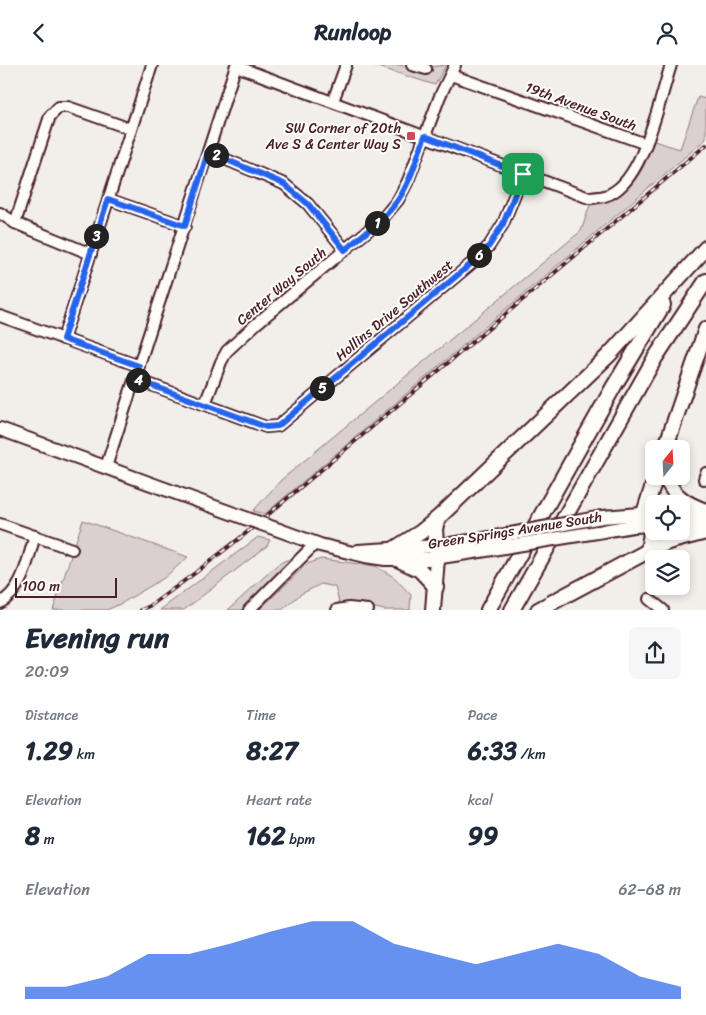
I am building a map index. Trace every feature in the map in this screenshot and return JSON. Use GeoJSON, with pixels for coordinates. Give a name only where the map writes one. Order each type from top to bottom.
{"type":"FeatureCollection","features":[{"type":"Feature","properties":{"kind":"highway"},"geometry":{"type":"LineString","coordinates":[[436,587],[420,570],[396,554],[438,518],[609,355],[706,248]]}},
{"type":"Feature","properties":{"kind":"highway"},"geometry":{"type":"LineString","coordinates":[[488,610],[614,386],[679,279]]}},
{"type":"Feature","properties":{"kind":"highway"},"geometry":{"type":"LineString","coordinates":[[512,610],[655,358],[706,281]]}},
{"type":"Feature","properties":{"kind":"highway"},"geometry":{"type":"LineString","coordinates":[[668,440],[706,329]]}},
{"type":"Feature","properties":{"kind":"highway"},"geometry":{"type":"LineString","coordinates":[[668,485],[680,499],[706,511]]}},
{"type":"Feature","properties":{"kind":"highway"},"geometry":{"type":"LineString","coordinates":[[433,610],[437,552],[435,529],[438,518]]}},
{"type":"Feature","properties":{"kind":"highway"},"geometry":{"type":"LineString","coordinates":[[650,550],[668,542],[706,532]]}},
{"type":"Feature","properties":{"kind":"highway"},"geometry":{"type":"LineString","coordinates":[[538,610],[645,553]]}},
{"type":"Feature","properties":{"kind":"main road","name":"Green Springs Avenue South"},"geometry":{"type":"LineString","coordinates":[[0,429],[316,543],[385,559],[396,554],[480,551],[597,532],[645,520]]}},
{"type":"Feature","properties":{"kind":"main road"},"geometry":{"type":"LineString","coordinates":[[690,515],[706,516]]}},
{"type":"Feature","properties":{"kind":"main road","name":"Green Springs Avenue South"},"geometry":{"type":"LineString","coordinates":[[437,552],[483,539],[602,517],[645,519]]}},
{"type":"Feature","properties":{"kind":"main road"},"geometry":{"type":"LineString","coordinates":[[690,526],[706,527]]}},
{"type":"Feature","properties":{"kind":"street"},"geometry":{"type":"LineString","coordinates":[[63,339],[152,65]]}},
{"type":"Feature","properties":{"kind":"street"},"geometry":{"type":"LineString","coordinates":[[106,467],[236,65],[589,198],[606,197],[616,191],[634,172],[646,144],[671,65]]}},
{"type":"Feature","properties":{"kind":"street"},"geometry":{"type":"LineString","coordinates":[[333,101],[346,65]]}},
{"type":"Feature","properties":{"kind":"street"},"geometry":{"type":"LineString","coordinates":[[412,65],[426,69]]}},
{"type":"Feature","properties":{"kind":"street","name":"19th Avenue South"},"geometry":{"type":"LineString","coordinates":[[453,70],[646,144]]}},
{"type":"Feature","properties":{"kind":"street","name":"Center Way South"},"geometry":{"type":"LineString","coordinates":[[205,405],[227,351],[256,324],[383,218],[398,200],[408,181],[440,96],[453,70]]}},
{"type":"Feature","properties":{"kind":"street"},"geometry":{"type":"LineString","coordinates":[[15,223],[50,116],[59,107],[68,107],[131,129]]}},
{"type":"Feature","properties":{"kind":"street"},"geometry":{"type":"LineString","coordinates":[[208,152],[284,184],[308,204],[345,250]]}},
{"type":"Feature","properties":{"kind":"street","name":"Hollins Drive Southwest"},"geometry":{"type":"LineString","coordinates":[[134,379],[266,427],[278,426],[472,263],[489,246],[503,224],[523,174]]}},
{"type":"Feature","properties":{"kind":"street"},"geometry":{"type":"LineString","coordinates":[[108,199],[185,226]]}},
{"type":"Feature","properties":{"kind":"street"},"geometry":{"type":"LineString","coordinates":[[0,213],[15,223],[90,254]]}},
{"type":"Feature","properties":{"kind":"street"},"geometry":{"type":"LineString","coordinates":[[0,316],[139,366]]}},
{"type":"Feature","properties":{"kind":"street"},"geometry":{"type":"LineString","coordinates":[[0,524],[72,549]]}},
{"type":"Feature","properties":{"kind":"street"},"geometry":{"type":"LineString","coordinates":[[0,603],[15,591],[20,582],[35,536]]}},
{"type":"Feature","properties":{"kind":"street"},"geometry":{"type":"LineString","coordinates":[[249,610],[316,543]]}},
{"type":"Feature","properties":{"kind":"street"},"geometry":{"type":"LineString","coordinates":[[649,599],[663,610]]}},
{"type":"Feature","properties":{"kind":"street"},"geometry":{"type":"LineString","coordinates":[[337,610],[349,608],[368,610]]}},
{"type":"Feature","properties":{"kind":"shaded area"},"geometry":{"type":"Polygon","coordinates":[[[372,65],[400,65],[428,74],[430,67],[446,65],[435,85],[372,65]]]}},
{"type":"Feature","properties":{"kind":"shaded area"},"geometry":{"type":"Polygon","coordinates":[[[698,97],[706,99],[706,139],[265,514],[253,511],[281,480],[581,231],[590,205],[603,203],[624,192],[645,164],[654,141],[680,149],[698,97]]]}},
{"type":"Feature","properties":{"kind":"shaded area"},"geometry":{"type":"Polygon","coordinates":[[[83,520],[188,557],[164,578],[107,610],[53,610],[83,520]]]}},
{"type":"Feature","properties":{"kind":"shaded area"},"geometry":{"type":"Polygon","coordinates":[[[258,537],[270,540],[267,546],[184,610],[160,610],[258,537]]]}},
{"type":"Feature","properties":{"kind":"shaded area"},"geometry":{"type":"Polygon","coordinates":[[[321,559],[375,566],[394,577],[411,595],[410,610],[384,610],[359,604],[340,605],[335,587],[321,584],[301,594],[282,610],[259,610],[307,564],[321,559]]]}},
{"type":"Feature","properties":{"kind":"shaded area"},"geometry":{"type":"Polygon","coordinates":[[[286,560],[292,560],[293,562],[243,610],[228,610],[277,565],[286,560]]]}},
{"type":"Feature","properties":{"kind":"railway"},"geometry":{"type":"LineString","coordinates":[[141,610],[150,606],[245,534],[706,145]]}},
{"type":"Feature","properties":{"kind":"place","name":"SW Corner of 20th Ave S & Center Way S"},"geometry":{"type":"Point","coordinates":[411,136]}},
{"type":"Feature","properties":{"kind":"route"},"geometry":{"type":"LineString","coordinates":[[425,136],[523,174],[503,224],[489,246],[472,263],[278,426],[266,427],[134,379],[139,366],[63,339],[108,199],[185,226],[208,152],[276,179],[284,184],[308,204],[345,250],[383,218],[398,200],[408,181],[425,136]]}}]}
